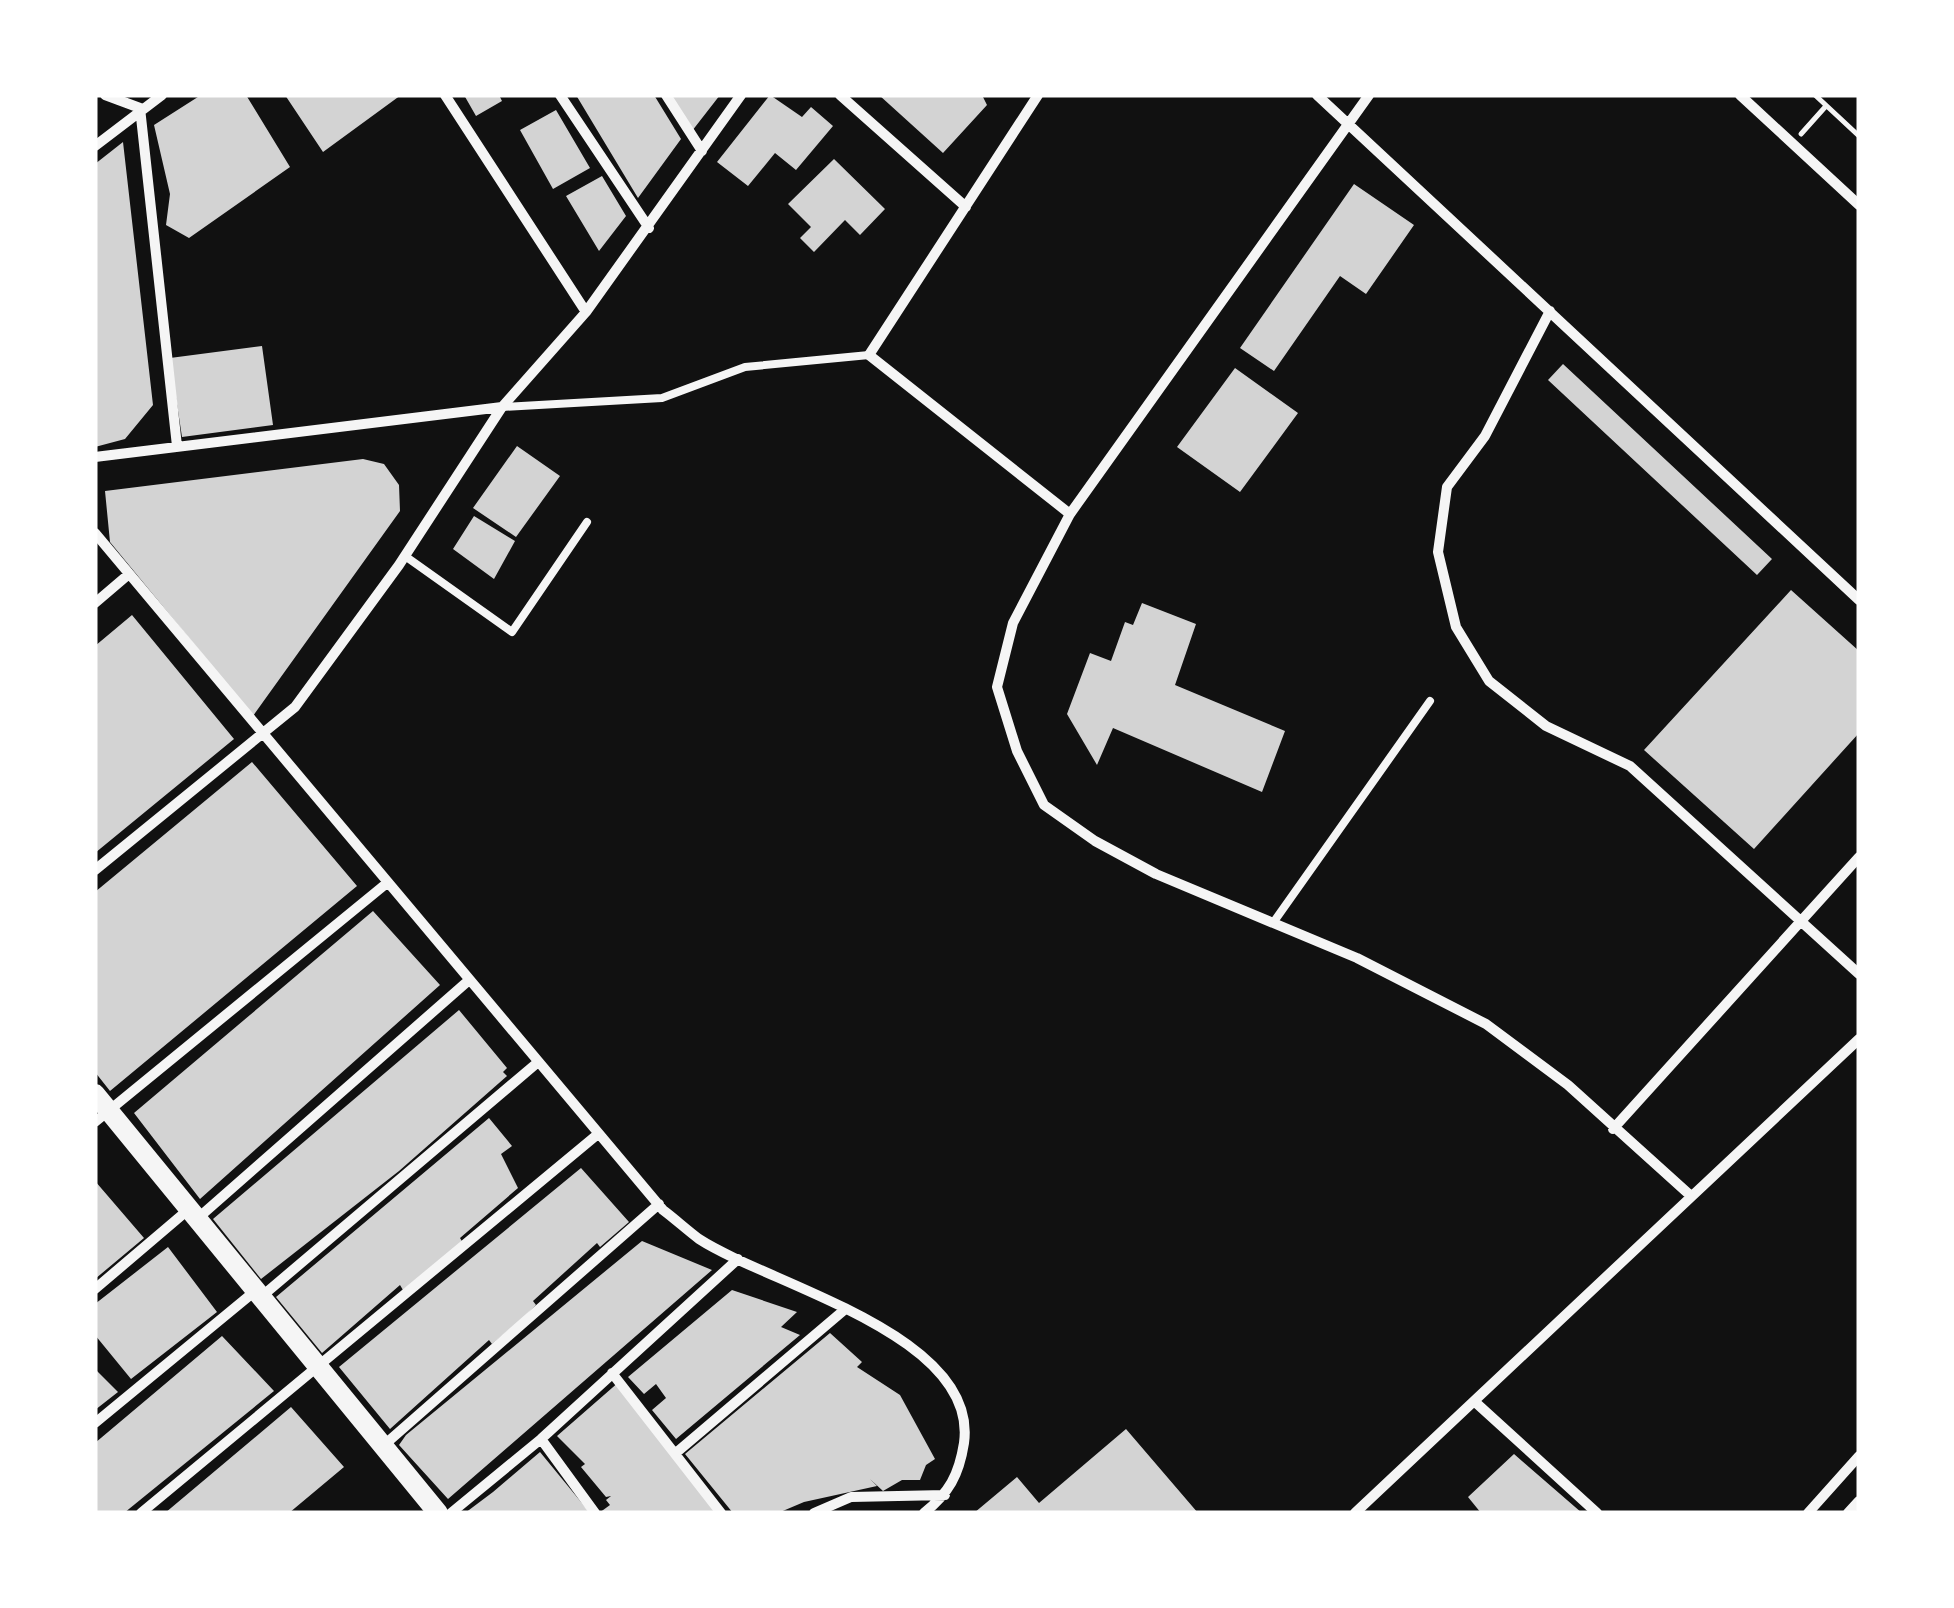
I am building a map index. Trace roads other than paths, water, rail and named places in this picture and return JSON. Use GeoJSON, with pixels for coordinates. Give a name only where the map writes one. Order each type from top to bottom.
{"type":"FeatureCollection","features":[{"type":"Feature","properties":{"kind":"main road"},"geometry":{"type":"LineString","coordinates":[[100,1109],[193,1214],[438,1513]]}},
{"type":"Feature","properties":{"kind":"street"},"geometry":{"type":"LineString","coordinates":[[105,95],[140,108]]}},
{"type":"Feature","properties":{"kind":"street"},"geometry":{"type":"LineString","coordinates":[[95,146],[162,95]]}},
{"type":"Feature","properties":{"kind":"street"},"geometry":{"type":"LineString","coordinates":[[445,95],[586,312]]}},
{"type":"Feature","properties":{"kind":"street"},"geometry":{"type":"LineString","coordinates":[[560,95],[649,228]]}},
{"type":"Feature","properties":{"kind":"street"},"geometry":{"type":"LineString","coordinates":[[666,95],[702,151]]}},
{"type":"Feature","properties":{"kind":"street"},"geometry":{"type":"LineString","coordinates":[[95,870],[295,707],[405,556],[502,406],[586,312],[741,95]]}},
{"type":"Feature","properties":{"kind":"street"},"geometry":{"type":"LineString","coordinates":[[840,95],[966,207]]}},
{"type":"Feature","properties":{"kind":"street"},"geometry":{"type":"LineString","coordinates":[[1038,95],[869,355],[1070,514]]}},
{"type":"Feature","properties":{"kind":"street"},"geometry":{"type":"LineString","coordinates":[[1317,95],[1859,600]]}},
{"type":"Feature","properties":{"kind":"street"},"geometry":{"type":"LineString","coordinates":[[1369,95],[1070,514],[1013,623],[997,686],[1018,751],[1044,805],[1095,841],[1156,874],[1358,958],[1486,1024],[1568,1085],[1692,1196]]}},
{"type":"Feature","properties":{"kind":"street"},"geometry":{"type":"LineString","coordinates":[[1740,95],[1859,206]]}},
{"type":"Feature","properties":{"kind":"street"},"geometry":{"type":"LineString","coordinates":[[140,108],[176,446]]}},
{"type":"Feature","properties":{"kind":"street"},"geometry":{"type":"LineString","coordinates":[[1550,311],[1485,436],[1446,487],[1438,552],[1456,626],[1489,681],[1546,726],[1630,766],[1859,974]]}},
{"type":"Feature","properties":{"kind":"street"},"geometry":{"type":"LineString","coordinates":[[95,457],[502,406]]}},
{"type":"Feature","properties":{"kind":"street"},"geometry":{"type":"LineString","coordinates":[[95,534],[659,1204],[700,1239],[876,1324],[914,1349],[942,1374],[960,1402],[965,1432],[961,1466],[946,1494],[924,1513]]}},
{"type":"Feature","properties":{"kind":"street"},"geometry":{"type":"LineString","coordinates":[[95,603],[129,574]]}},
{"type":"Feature","properties":{"kind":"street"},"geometry":{"type":"LineString","coordinates":[[1613,1129],[1859,857]]}},
{"type":"Feature","properties":{"kind":"street"},"geometry":{"type":"LineString","coordinates":[[100,1109],[387,883]]}},
{"type":"Feature","properties":{"kind":"street"},"geometry":{"type":"LineString","coordinates":[[95,1290],[193,1214],[468,981]]}},
{"type":"Feature","properties":{"kind":"street"},"geometry":{"type":"LineString","coordinates":[[1355,1513],[1859,1038]]}},
{"type":"Feature","properties":{"kind":"street"},"geometry":{"type":"LineString","coordinates":[[95,1423],[258,1294],[537,1062]]}},
{"type":"Feature","properties":{"kind":"street"},"geometry":{"type":"LineString","coordinates":[[140,1513],[320,1369],[598,1134]]}},
{"type":"Feature","properties":{"kind":"street"},"geometry":{"type":"LineString","coordinates":[[384,1446],[659,1204]]}},
{"type":"Feature","properties":{"kind":"street"},"geometry":{"type":"LineString","coordinates":[[451,1513],[541,1439],[738,1259]]}},
{"type":"Feature","properties":{"kind":"street"},"geometry":{"type":"LineString","coordinates":[[677,1452],[843,1311]]}},
{"type":"Feature","properties":{"kind":"street"},"geometry":{"type":"LineString","coordinates":[[612,1373],[721,1513]]}},
{"type":"Feature","properties":{"kind":"street"},"geometry":{"type":"LineString","coordinates":[[1474,1401],[1598,1513]]}},
{"type":"Feature","properties":{"kind":"street"},"geometry":{"type":"LineString","coordinates":[[541,1439],[595,1513]]}},
{"type":"Feature","properties":{"kind":"street"},"geometry":{"type":"LineString","coordinates":[[1808,1513],[1859,1456]]}},
{"type":"Feature","properties":{"kind":"street"},"geometry":{"type":"LineString","coordinates":[[814,1513],[851,1497],[946,1494]]}},
{"type":"Feature","properties":{"kind":"street"},"geometry":{"type":"LineString","coordinates":[[1848,1513],[1859,1502]]}},
{"type":"Feature","properties":{"kind":"lane"},"geometry":{"type":"LineString","coordinates":[[502,406],[662,398],[745,367],[869,355]]}},
{"type":"Feature","properties":{"kind":"lane"},"geometry":{"type":"LineString","coordinates":[[405,556],[512,632],[587,522]]}},
{"type":"Feature","properties":{"kind":"lane"},"geometry":{"type":"LineString","coordinates":[[1273,923],[1430,701]]}}]}
